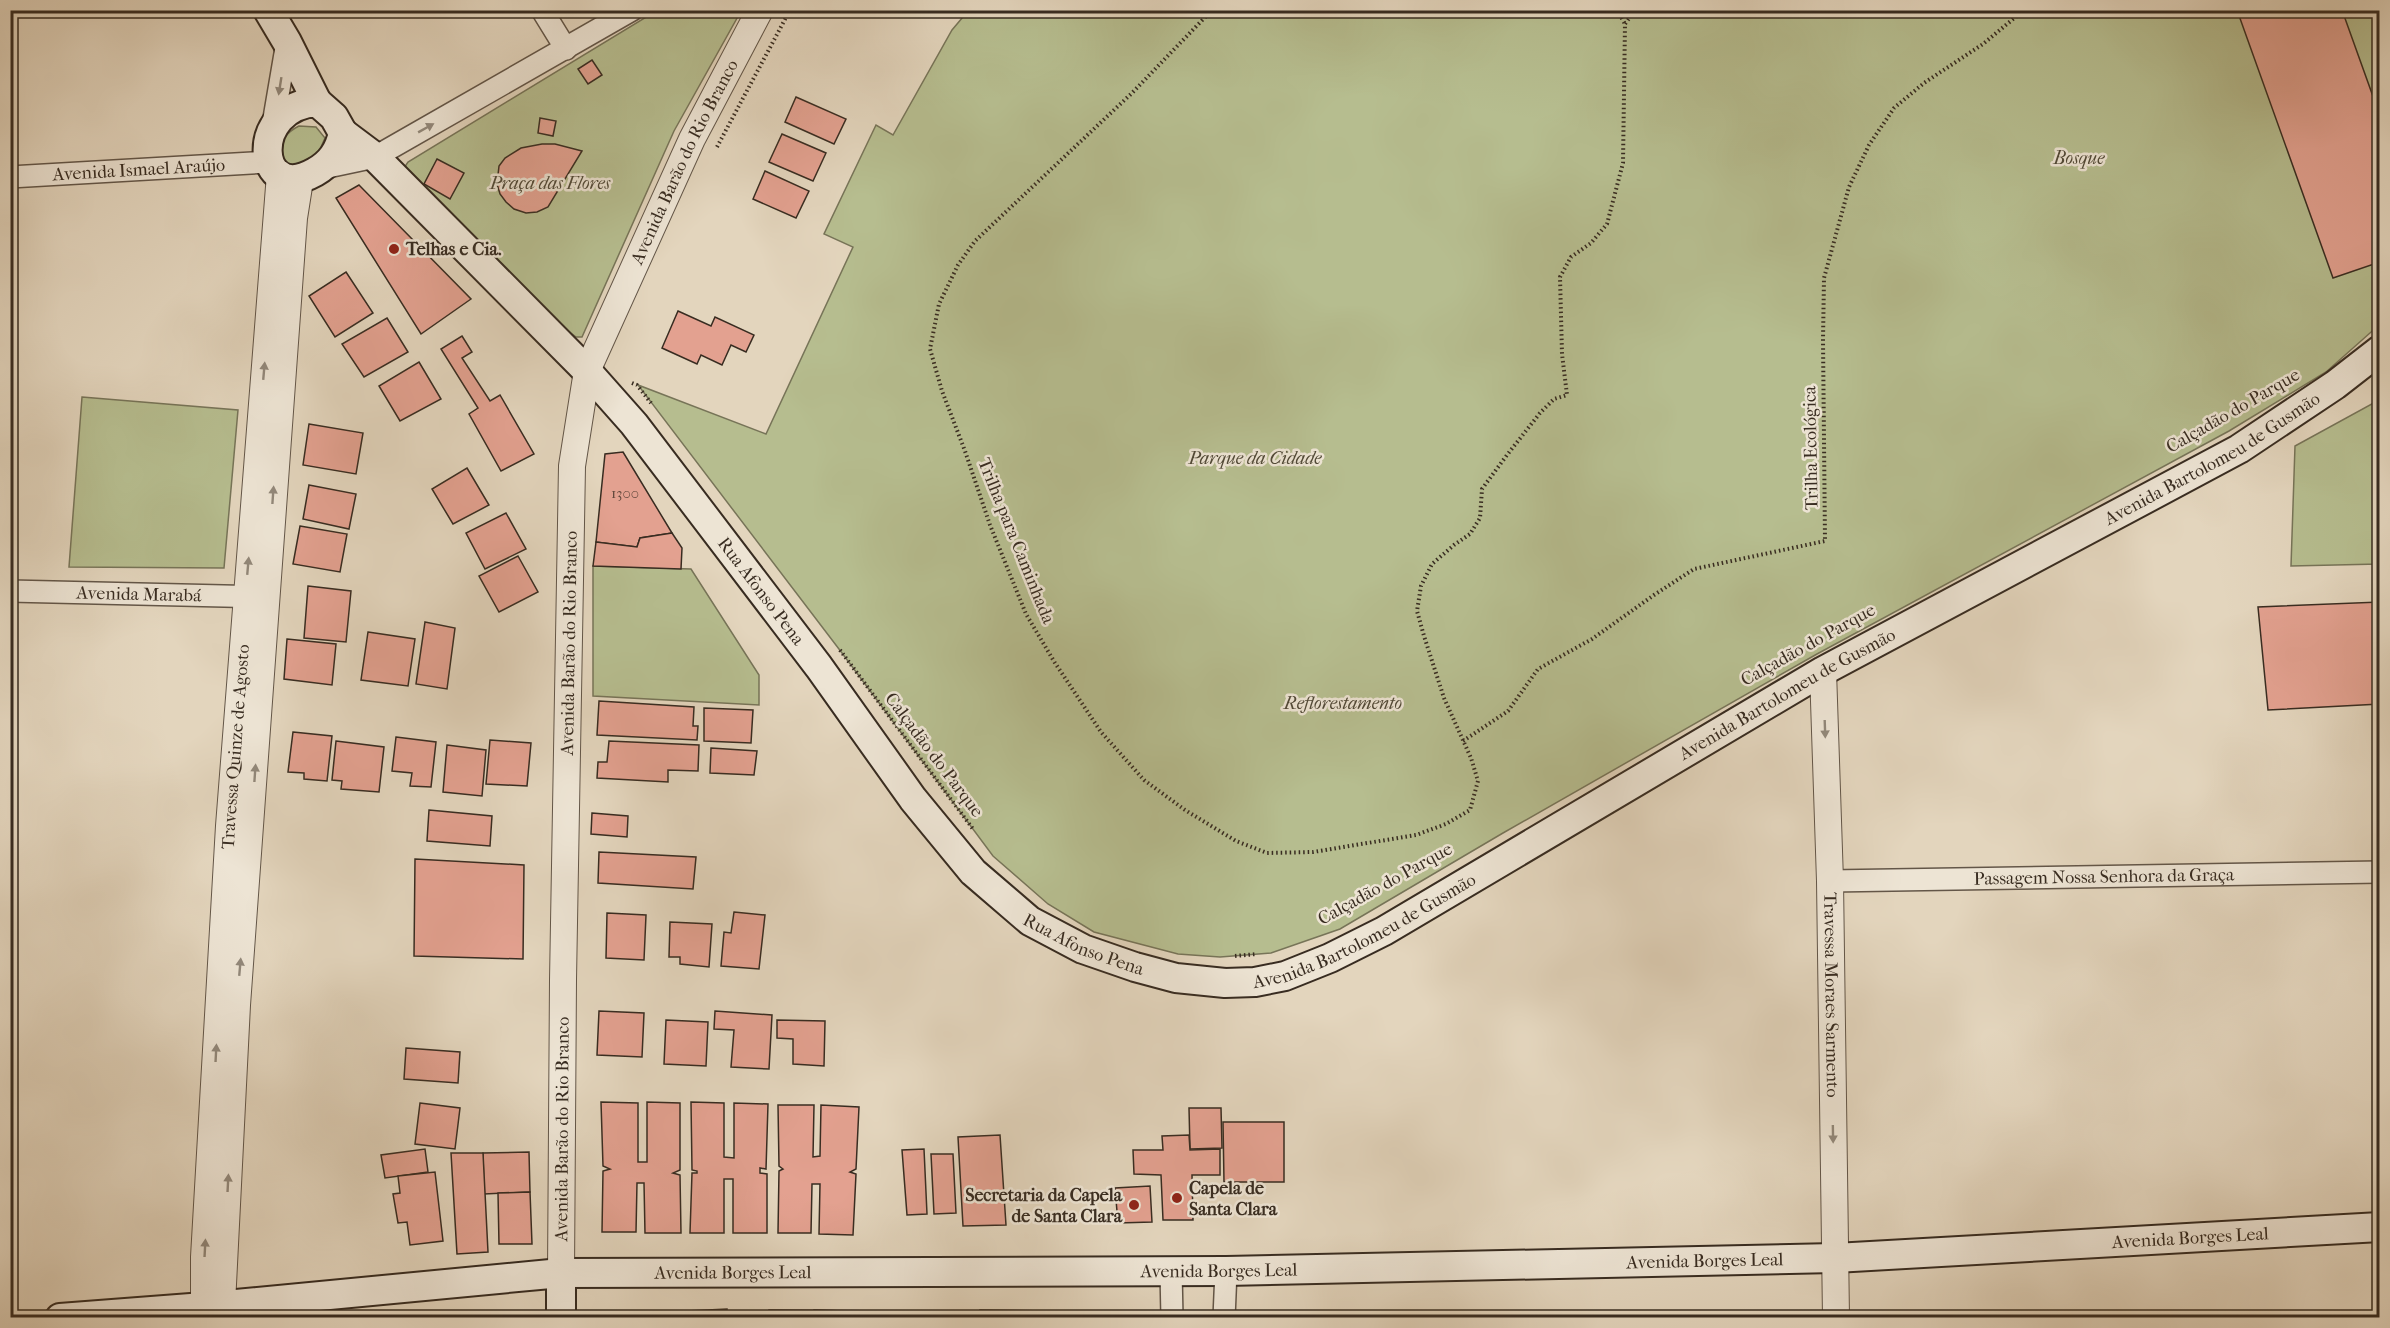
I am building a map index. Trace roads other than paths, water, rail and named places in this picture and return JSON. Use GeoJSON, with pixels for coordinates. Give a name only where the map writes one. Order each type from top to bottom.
{"type":"FeatureCollection","features":[{"type":"Feature","properties":{"kind":"main road"},"geometry":{"type":"LineString","coordinates":[[268,10],[317,102],[334,117],[343,133],[337,153],[292,171],[267,145],[272,130],[295,106],[317,102]]}},
{"type":"Feature","properties":{"kind":"main road","name":"Rua Afonso Pena"},"geometry":{"type":"LineString","coordinates":[[343,133],[375,157],[588,371],[634,424],[819,667],[913,799],[973,872],[1030,921],[1083,950],[1176,978]]}},
{"type":"Feature","properties":{"kind":"main road","name":"Avenida Bartolomeu de Gusmão"},"geometry":{"type":"LineString","coordinates":[[1176,978],[1225,983],[1256,982],[1285,976],[1329,958],[1384,931],[1823,671],[2239,449],[2335,385],[2379,350]]}},
{"type":"Feature","properties":{"kind":"main road","name":"Avenida Borges Leal"},"geometry":{"type":"LineString","coordinates":[[60,1317],[213,1311],[561,1273],[1226,1271],[1835,1258],[2379,1227]]}},
{"type":"Feature","properties":{"kind":"main road","name":"Avenida Barão do Rio Branco"},"geometry":{"type":"LineString","coordinates":[[561,1273],[561,1317]]}},
{"type":"Feature","properties":{"kind":"street"},"geometry":{"type":"LineString","coordinates":[[542,10],[566,49]]}},
{"type":"Feature","properties":{"kind":"street"},"geometry":{"type":"LineString","coordinates":[[292,171],[375,157],[632,10]]}},
{"type":"Feature","properties":{"kind":"street","name":"Avenida Barão do Rio Branco"},"geometry":{"type":"LineString","coordinates":[[561,1273],[563,980],[572,466],[588,371],[692,139],[760,10]]}},
{"type":"Feature","properties":{"kind":"street"},"geometry":{"type":"LineString","coordinates":[[272,130],[287,42]]}},
{"type":"Feature","properties":{"kind":"street","name":"Avenida Ismael Araújo"},"geometry":{"type":"LineString","coordinates":[[10,177],[292,171]]}},
{"type":"Feature","properties":{"kind":"street","name":"Travessa Quinze de Agosto"},"geometry":{"type":"LineString","coordinates":[[213,1311],[228,1005],[256,596],[292,171]]}},
{"type":"Feature","properties":{"kind":"street","name":"Avenida Marabá"},"geometry":{"type":"LineString","coordinates":[[10,591],[256,596]]}},
{"type":"Feature","properties":{"kind":"street","name":"Travessa Moraes Sarmento"},"geometry":{"type":"LineString","coordinates":[[1823,671],[1830,881],[1836,1317]]}},
{"type":"Feature","properties":{"kind":"street","name":"Passagem Nossa Senhora da Graça"},"geometry":{"type":"LineString","coordinates":[[1830,881],[2379,872]]}},
{"type":"Feature","properties":{"kind":"street"},"geometry":{"type":"LineString","coordinates":[[1171,1271],[1172,1317]]}},
{"type":"Feature","properties":{"kind":"street"},"geometry":{"type":"LineString","coordinates":[[1224,1317],[1226,1271]]}},
{"type":"Feature","properties":{"kind":"place","name":"Telhas e Cia."},"geometry":{"type":"Point","coordinates":[394,249]}},
{"type":"Feature","properties":{"kind":"place","name":"Capela de Santa Clara"},"geometry":{"type":"Point","coordinates":[1177,1198]}},
{"type":"Feature","properties":{"kind":"place","name":"Secretaria da Capela de Santa Clara"},"geometry":{"type":"Point","coordinates":[1134,1205]}},
{"type":"Feature","properties":{"kind":"park label","name":"Bosque"},"geometry":{"type":"Point","coordinates":[2079,158]}},
{"type":"Feature","properties":{"kind":"park label","name":"Praça das Flores"},"geometry":{"type":"Point","coordinates":[550,183]}},
{"type":"Feature","properties":{"kind":"park label","name":"Parque da Cidade"},"geometry":{"type":"Point","coordinates":[1255,458]}},
{"type":"Feature","properties":{"kind":"park label","name":"Reflorestamento"},"geometry":{"type":"Point","coordinates":[1343,703]}}]}
